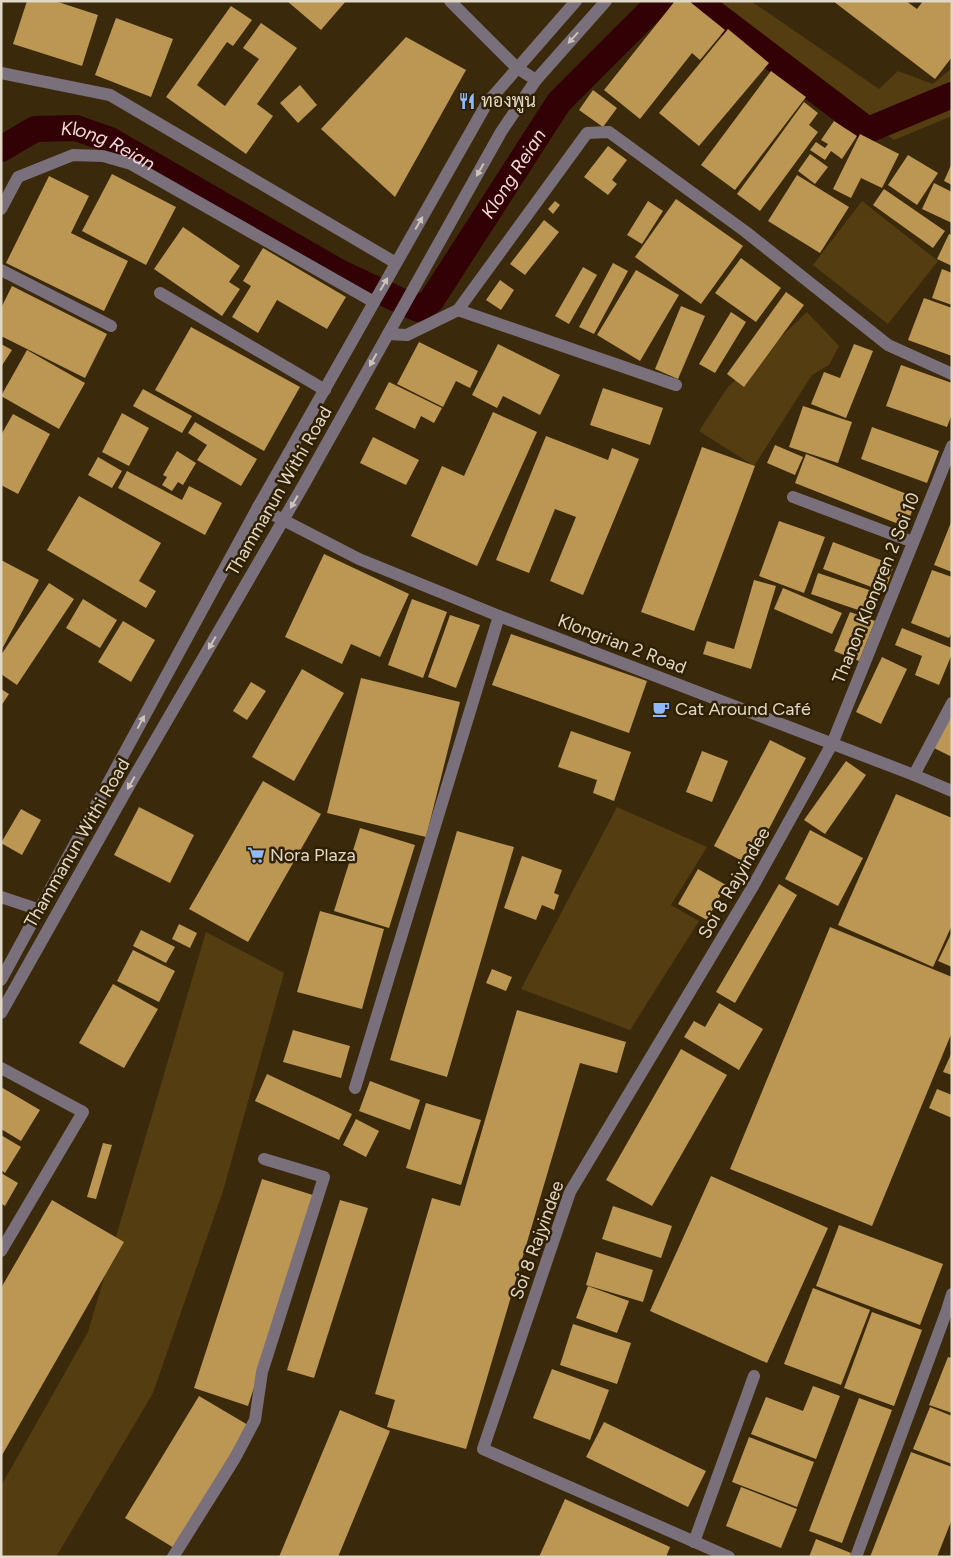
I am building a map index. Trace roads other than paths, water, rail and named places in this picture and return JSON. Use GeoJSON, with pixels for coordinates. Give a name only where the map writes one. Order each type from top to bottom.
{"type":"FeatureCollection","features":[{"type":"Feature","properties":{"kind":"street"},"geometry":{"type":"LineString","coordinates":[[450,1],[517,68],[536,80]]}},
{"type":"Feature","properties":{"kind":"street","name":"Thammanun Withi Road"},"geometry":{"type":"LineString","coordinates":[[1,980],[258,507],[487,103],[576,1]]}},
{"type":"Feature","properties":{"kind":"street","name":"Thammanun Withi Road"},"geometry":{"type":"LineString","coordinates":[[1,1013],[130,784],[283,520],[501,132],[536,80],[606,1]]}},
{"type":"Feature","properties":{"kind":"street"},"geometry":{"type":"LineString","coordinates":[[1,73],[110,95],[396,264]]}},
{"type":"Feature","properties":{"kind":"street"},"geometry":{"type":"LineString","coordinates":[[388,334],[407,335],[458,310],[587,133],[610,132],[746,232],[888,345],[952,374]]}},
{"type":"Feature","properties":{"kind":"street"},"geometry":{"type":"LineString","coordinates":[[1,208],[18,177],[73,155],[103,156],[130,164],[374,302]]}},
{"type":"Feature","properties":{"kind":"street"},"geometry":{"type":"LineString","coordinates":[[1,270],[111,326]]}},
{"type":"Feature","properties":{"kind":"street"},"geometry":{"type":"LineString","coordinates":[[160,293],[325,390]]}},
{"type":"Feature","properties":{"kind":"street"},"geometry":{"type":"LineString","coordinates":[[458,310],[676,385]]}},
{"type":"Feature","properties":{"kind":"street","name":"Thanon Klongren 2 Soi 10"},"geometry":{"type":"LineString","coordinates":[[832,744],[952,446]]}},
{"type":"Feature","properties":{"kind":"street"},"geometry":{"type":"LineString","coordinates":[[793,497],[913,542]]}},
{"type":"Feature","properties":{"kind":"street","name":"Klongrian 2 Road"},"geometry":{"type":"LineString","coordinates":[[258,507],[359,558],[499,616],[952,791]]}},
{"type":"Feature","properties":{"kind":"street"},"geometry":{"type":"LineString","coordinates":[[355,1088],[499,616]]}},
{"type":"Feature","properties":{"kind":"street"},"geometry":{"type":"LineString","coordinates":[[914,775],[952,703]]}},
{"type":"Feature","properties":{"kind":"street","name":"Soi 8 Rajyindee"},"geometry":{"type":"LineString","coordinates":[[730,1557],[482,1449],[570,1192],[752,888],[832,744]]}},
{"type":"Feature","properties":{"kind":"street"},"geometry":{"type":"LineString","coordinates":[[1,897],[40,910]]}},
{"type":"Feature","properties":{"kind":"street"},"geometry":{"type":"LineString","coordinates":[[1,1068],[84,1112],[1,1251]]}},
{"type":"Feature","properties":{"kind":"street"},"geometry":{"type":"LineString","coordinates":[[173,1557],[235,1458],[255,1420],[262,1372],[324,1177],[264,1159]]}},
{"type":"Feature","properties":{"kind":"street"},"geometry":{"type":"LineString","coordinates":[[856,1557],[952,1294]]}},
{"type":"Feature","properties":{"kind":"street"},"geometry":{"type":"LineString","coordinates":[[694,1542],[754,1376]]}},
{"type":"Feature","properties":{"kind":"waterway"},"geometry":{"type":"LineString","coordinates":[[1,149],[35,129],[76,128],[110,140],[339,272],[418,309],[431,301],[559,102],[660,1]]}},
{"type":"Feature","properties":{"kind":"waterway","name":"Klong Reian"},"geometry":{"type":"LineString","coordinates":[[698,1],[868,130],[952,95]]}},
{"type":"Feature","properties":{"kind":"place","name":"ทองพูน"},"geometry":{"type":"Point","coordinates":[467,101]}},
{"type":"Feature","properties":{"kind":"place","name":"Cat Around Café"},"geometry":{"type":"Point","coordinates":[661,709]}},
{"type":"Feature","properties":{"kind":"place","name":"Nora Plaza"},"geometry":{"type":"Point","coordinates":[256,855]}}]}
